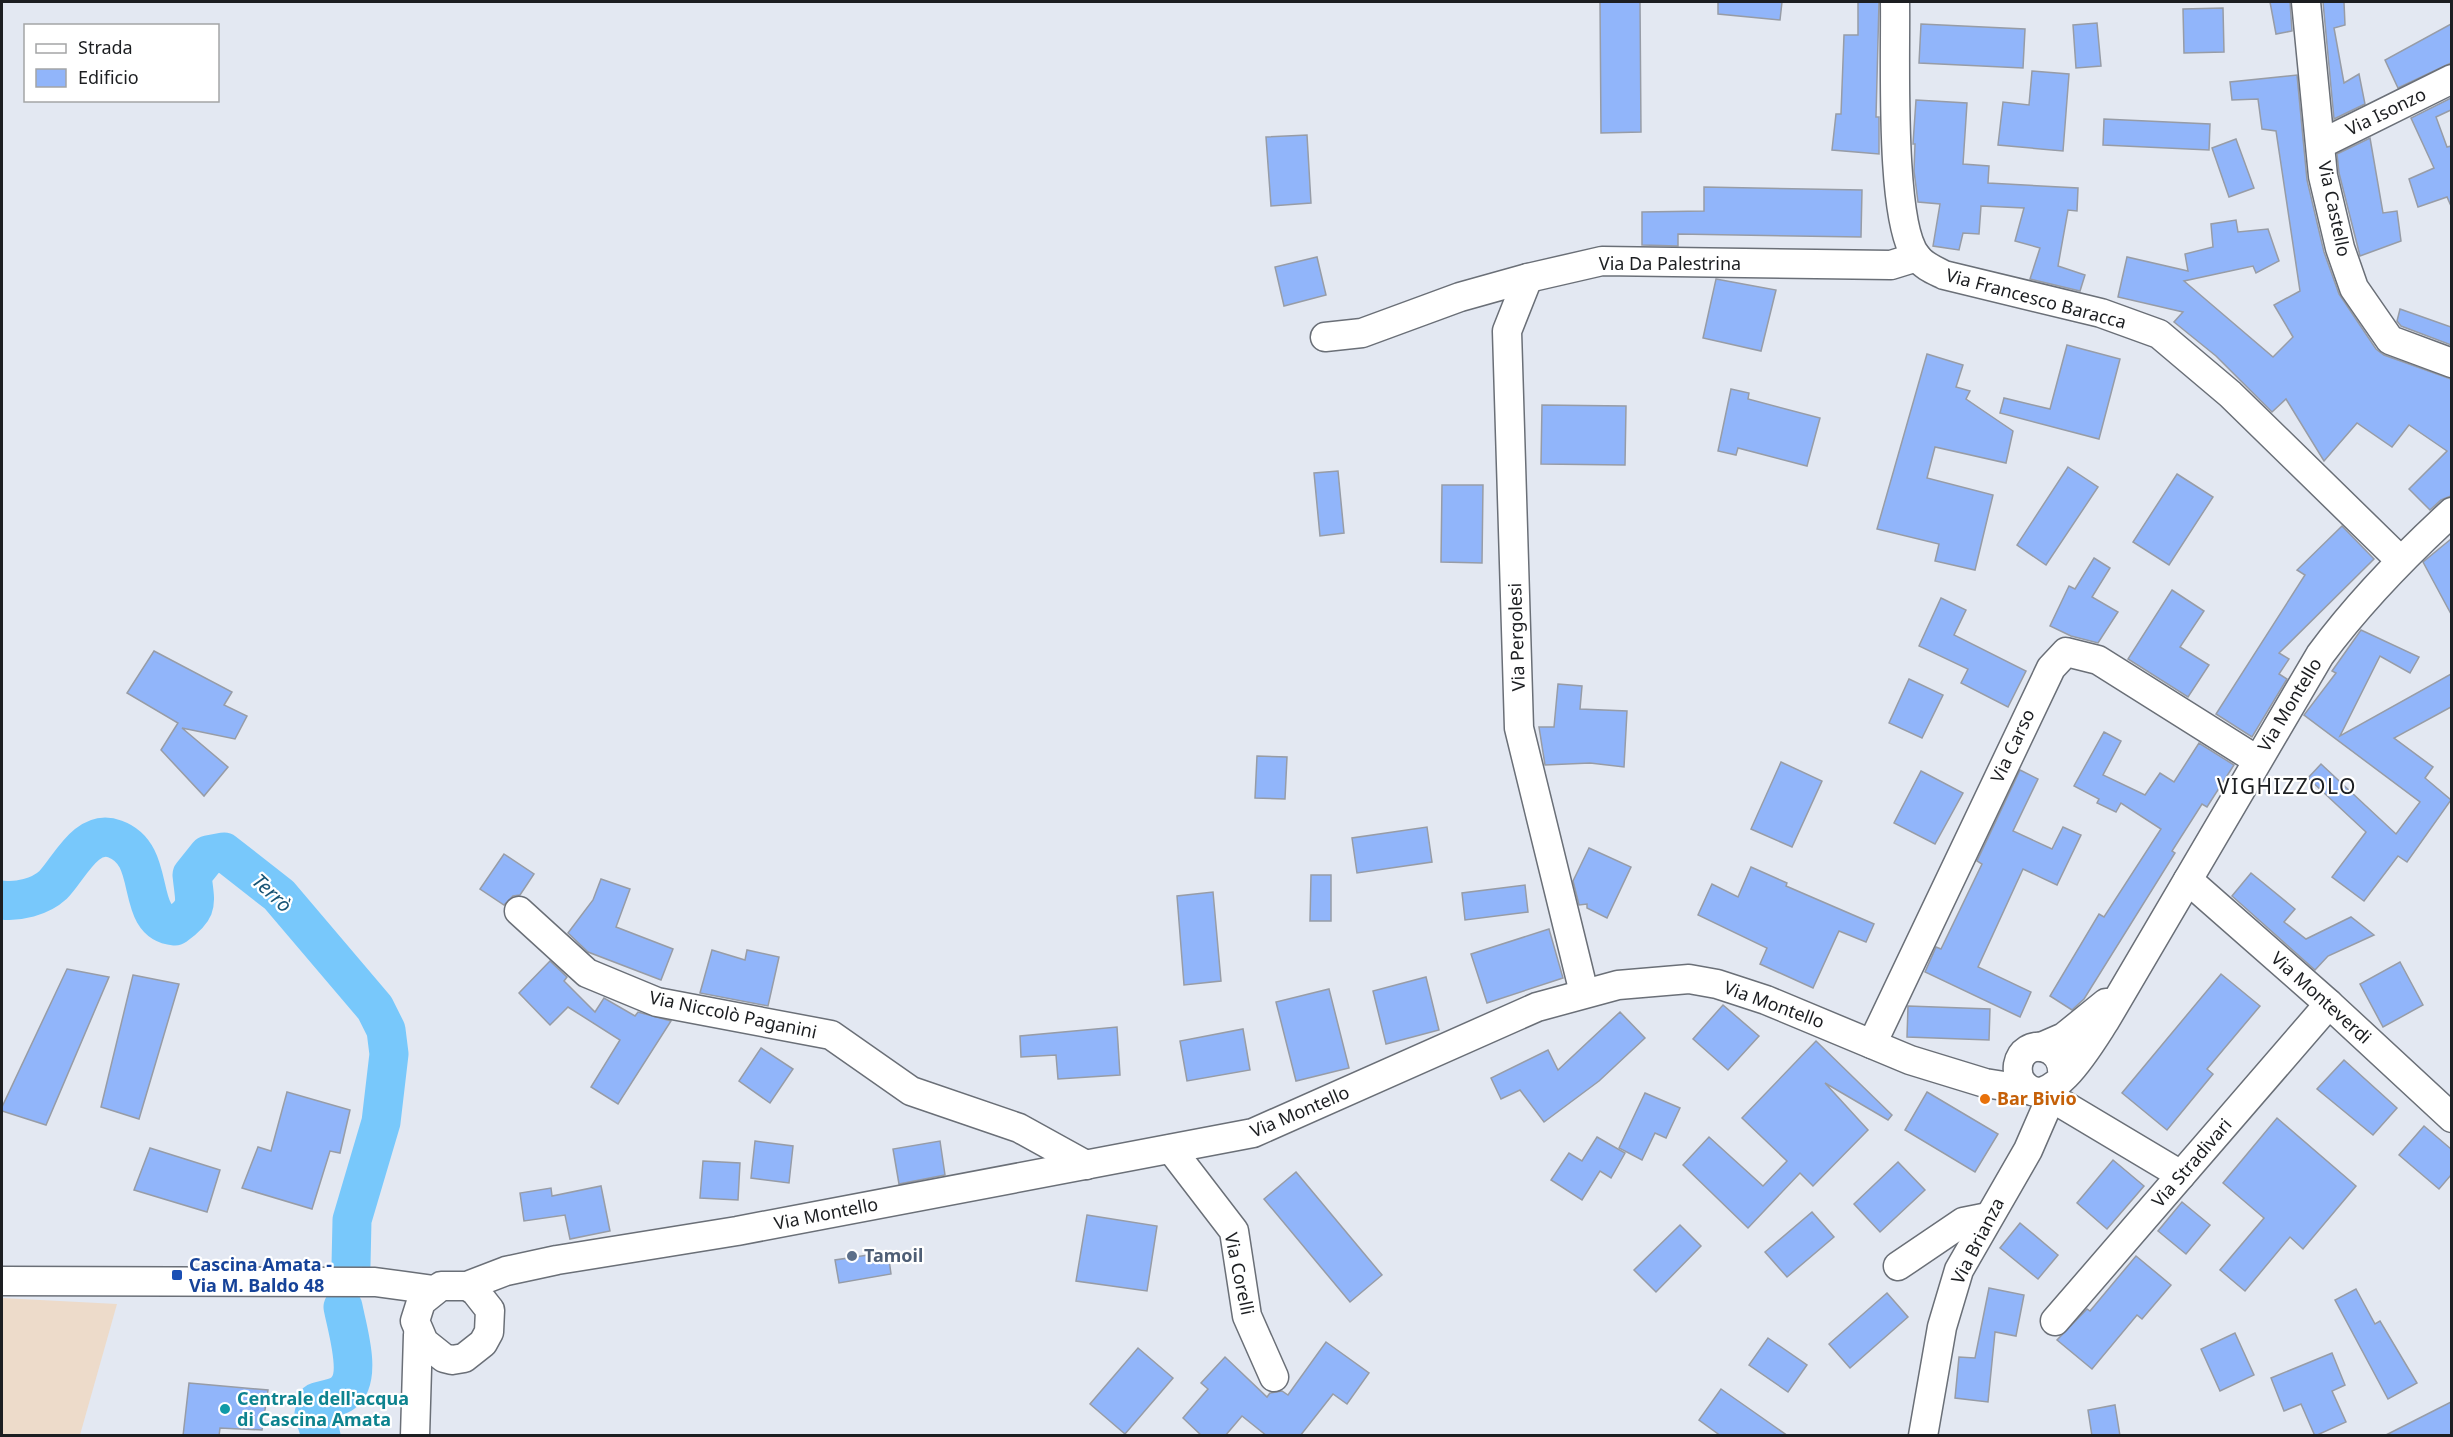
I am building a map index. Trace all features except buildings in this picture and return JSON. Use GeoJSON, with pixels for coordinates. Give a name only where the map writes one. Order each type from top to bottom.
{"type":"FeatureCollection","features":[{"type":"Feature","properties":{"kind":"street"},"geometry":{"type":"LineString","coordinates":[[1895,2],[1897,166],[1901,209],[1910,244],[1917,257]]}},
{"type":"Feature","properties":{"kind":"street","name":"Via Castello"},"geometry":{"type":"LineString","coordinates":[[2306,2],[2323,176],[2340,248],[2354,288],[2390,340],[2451,363]]}},
{"type":"Feature","properties":{"kind":"street","name":"Via Isonzo"},"geometry":{"type":"LineString","coordinates":[[2321,144],[2451,79]]}},
{"type":"Feature","properties":{"kind":"street","name":"Via Da Palestrina"},"geometry":{"type":"LineString","coordinates":[[1325,337],[1362,333],[1460,297],[1602,261],[1891,265],[1917,257]]}},
{"type":"Feature","properties":{"kind":"street","name":"Via Francesco Baracca"},"geometry":{"type":"LineString","coordinates":[[1917,257],[1929,268],[1944,275],[2101,313],[2159,334],[2230,394],[2400,560]]}},
{"type":"Feature","properties":{"kind":"street","name":"Via Pergolesi"},"geometry":{"type":"LineString","coordinates":[[1528,278],[1507,331],[1520,728],[1584,993]]}},
{"type":"Feature","properties":{"kind":"street","name":"Via Montello"},"geometry":{"type":"LineString","coordinates":[[2,1281],[375,1281],[434,1290],[449,1285],[467,1286],[506,1271],[557,1260],[737,1231],[1226,1140],[1269,1128],[1537,1007],[1618,985],[1657,980],[1689,979],[1707,982],[1766,1000],[1910,1060],[1985,1083],[2050,1091],[2093,1040],[2256,760],[2320,655],[2354,609],[2400,560],[2451,512]]}},
{"type":"Feature","properties":{"kind":"street","name":"Via Carso"},"geometry":{"type":"LineString","coordinates":[[1872,1044],[2051,668],[2066,652],[2098,660],[2256,760]]}},
{"type":"Feature","properties":{"kind":"street","name":"Via Monteverdi"},"geometry":{"type":"LineString","coordinates":[[2188,880],[2329,1004],[2450,1115]]}},
{"type":"Feature","properties":{"kind":"street","name":"Via Niccolò Paganini"},"geometry":{"type":"LineString","coordinates":[[519,911],[587,973],[657,1002],[831,1035],[911,1091],[1019,1128],[1086,1165]]}},
{"type":"Feature","properties":{"kind":"street","name":"Via Montello"},"geometry":{"type":"LineString","coordinates":[[1945,1070],[1995,1064],[2064,1037],[2080,1026],[2124,985]]}},
{"type":"Feature","properties":{"kind":"street","name":"Via Stradivari"},"geometry":{"type":"LineString","coordinates":[[2055,1321],[2329,1004]]}},
{"type":"Feature","properties":{"kind":"street"},"geometry":{"type":"LineString","coordinates":[[2050,1091],[2063,1066],[2060,1058],[2055,1052],[2032,1051],[2019,1061],[2018,1075],[2050,1091],[2181,1175]]}},
{"type":"Feature","properties":{"kind":"street","name":"Via Brianza"},"geometry":{"type":"LineString","coordinates":[[1923,1436],[1942,1327],[1954,1285],[1988,1217],[2017,1170],[2039,1124],[2050,1091]]}},
{"type":"Feature","properties":{"kind":"street","name":"Via Corelli"},"geometry":{"type":"LineString","coordinates":[[1171,1149],[1234,1231],[1246,1316],[1274,1377]]}},
{"type":"Feature","properties":{"kind":"street"},"geometry":{"type":"LineString","coordinates":[[1898,1266],[1963,1222],[1988,1217]]}},
{"type":"Feature","properties":{"kind":"street","name":"Via Montello"},"geometry":{"type":"LineString","coordinates":[[490,1311],[511,1284],[557,1260]]}},
{"type":"Feature","properties":{"kind":"street"},"geometry":{"type":"LineString","coordinates":[[375,1281],[398,1298],[436,1354],[452,1360],[464,1358],[483,1343],[491,1322],[490,1311],[476,1291],[467,1286]]}},
{"type":"Feature","properties":{"kind":"street"},"geometry":{"type":"LineString","coordinates":[[415,1424],[417,1328],[421,1302],[434,1290]]}},
{"type":"Feature","properties":{"kind":"street"},"geometry":{"type":"LineString","coordinates":[[415,1424],[434,1379],[452,1360]]}},
{"type":"Feature","properties":{"kind":"shaded area"},"geometry":{"type":"Polygon","coordinates":[[[2,1298],[117,1304],[80,1435],[2,1435],[2,1298]]]}},
{"type":"Feature","properties":{"kind":"waterway","name":"Terrò"},"geometry":{"type":"LineString","coordinates":[[2,900],[29,898],[42,893],[53,885],[79,852],[95,839],[105,837],[115,839],[128,847],[137,859],[149,901],[154,913],[162,922],[175,926],[189,915],[195,899],[192,875],[208,855],[224,852],[279,895],[375,1008],[386,1030],[389,1054],[381,1122],[352,1220],[351,1265]]}},
{"type":"Feature","properties":{"kind":"waterway","name":"Terrò"},"geometry":{"type":"LineString","coordinates":[[321,1436],[314,1414],[317,1402],[343,1393],[349,1386],[352,1376],[352,1352],[343,1307]]}},
{"type":"Feature","properties":{"kind":"place","name":"Bar Bivio"},"geometry":{"type":"Point","coordinates":[1985,1099]}},
{"type":"Feature","properties":{"kind":"place","name":"Tamoil"},"geometry":{"type":"Point","coordinates":[852,1256]}},
{"type":"Feature","properties":{"kind":"place","name":"Cascina Amata - Via M. Baldo 48"},"geometry":{"type":"Point","coordinates":[177,1275]}},
{"type":"Feature","properties":{"kind":"place","name":"Centrale dell'acqua di Cascina Amata"},"geometry":{"type":"Point","coordinates":[225,1409]}},
{"type":"Feature","properties":{"kind":"district","name":"VIGHIZZOLO"},"geometry":{"type":"Point","coordinates":[2287,787]}}]}
